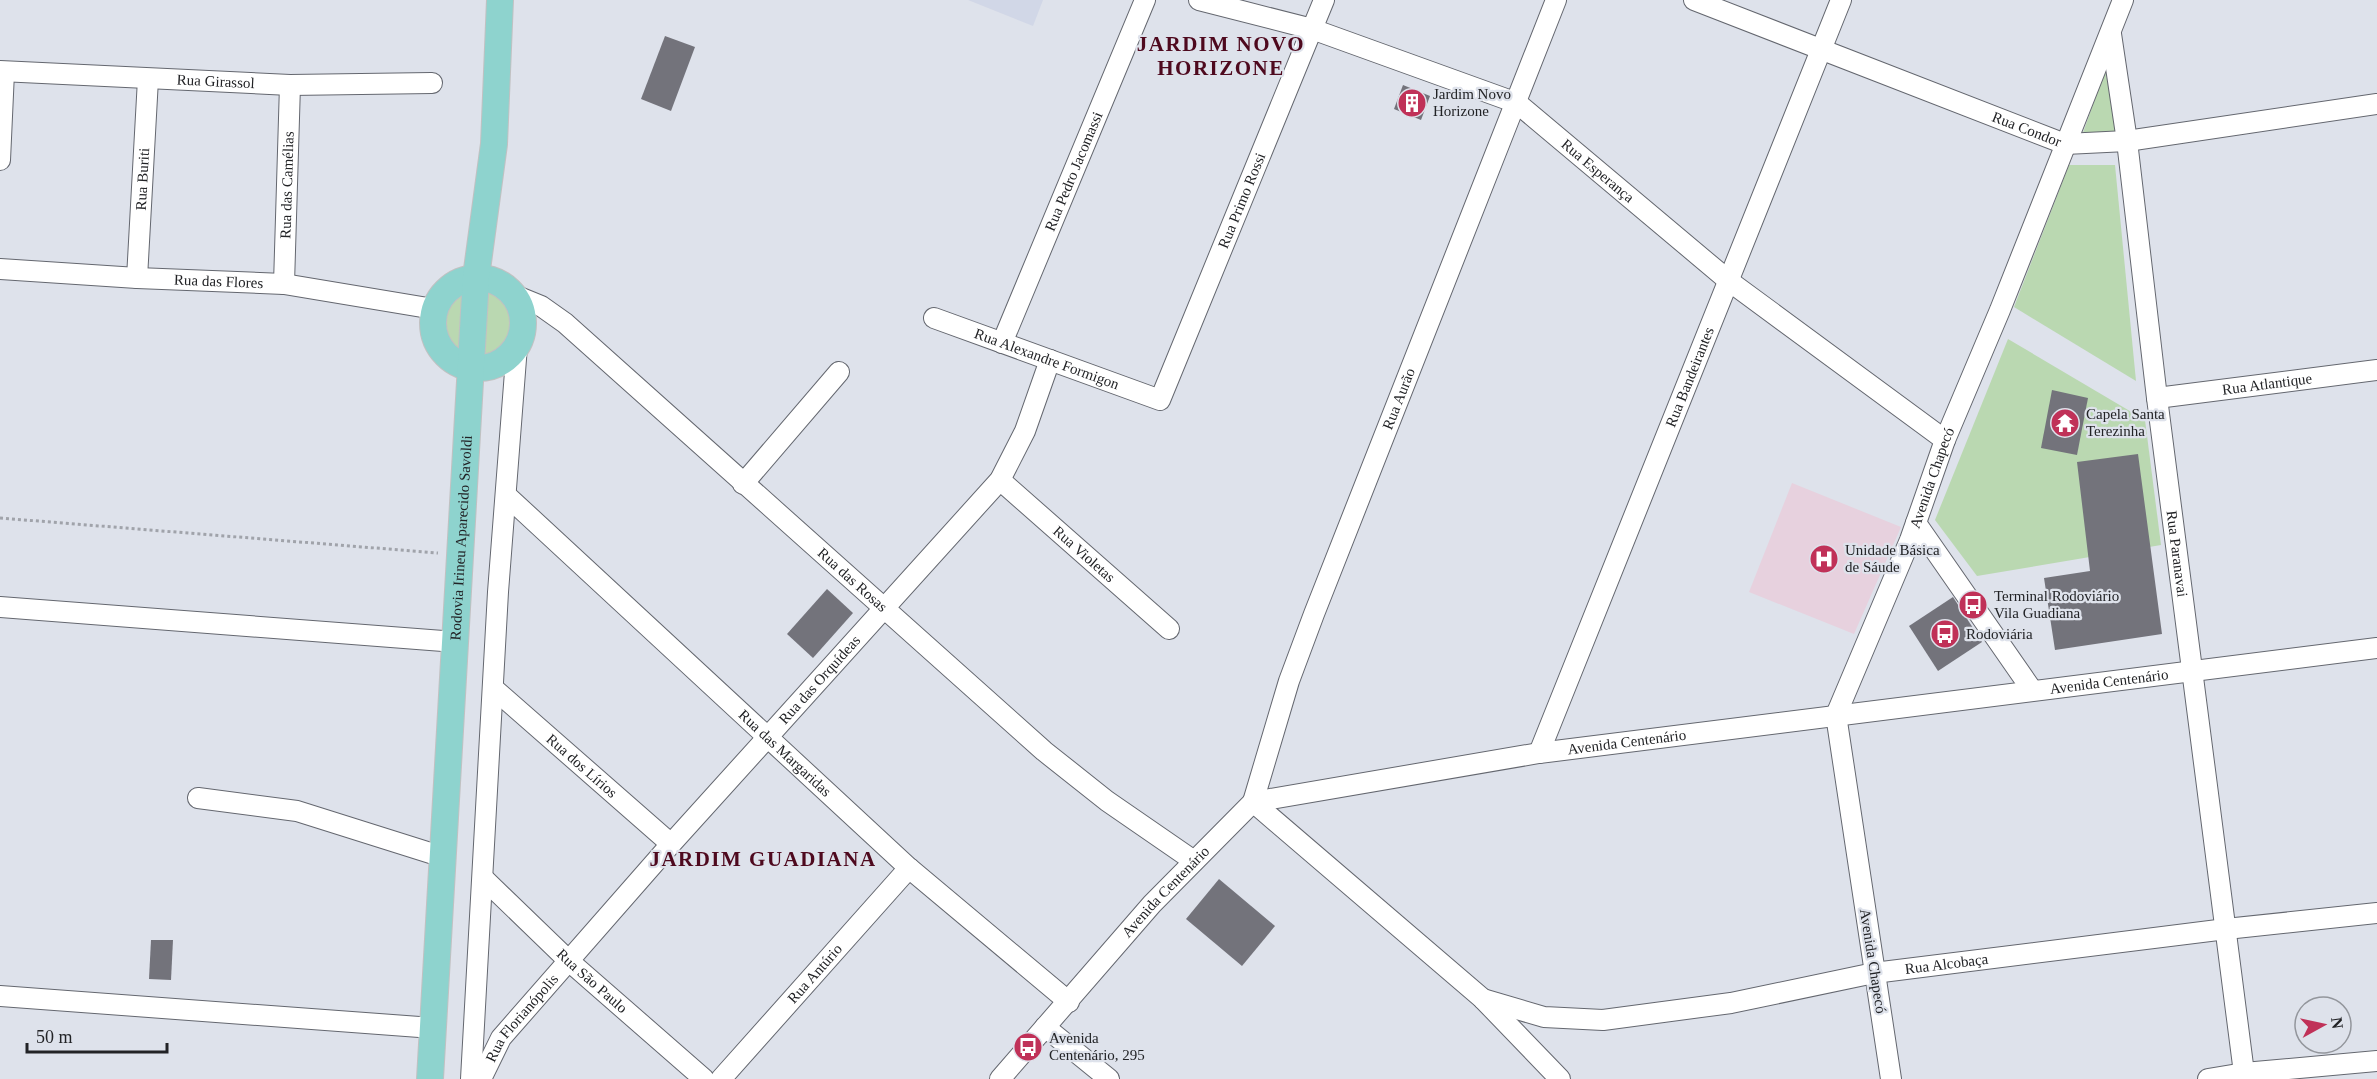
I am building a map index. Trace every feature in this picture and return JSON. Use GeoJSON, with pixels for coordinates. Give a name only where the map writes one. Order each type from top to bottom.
{"type":"FeatureCollection","features":[{"type":"Feature","properties":{"kind":"main road","name":"Rodovia Irineu Aparecido Savoldi"},"geometry":{"type":"LineString","coordinates":[[430,1079],[476,277],[494,144],[500,0]]}},
{"type":"Feature","properties":{"kind":"main road"},"geometry":{"type":"LineString","coordinates":[[476,277],[497,282],[514,295],[523,320],[517,346],[498,364],[485,368],[472,368],[457,363],[444,354],[434,332],[434,309],[450,286],[476,277]]}},
{"type":"Feature","properties":{"kind":"street","name":"Rua Pedro Jacomassi"},"geometry":{"type":"LineString","coordinates":[[1002,343],[1145,0]]}},
{"type":"Feature","properties":{"kind":"street","name":"Rua Esperança"},"geometry":{"type":"LineString","coordinates":[[1200,0],[1312,29],[1517,103],[1729,281],[1945,440]]}},
{"type":"Feature","properties":{"kind":"street","name":"Rua Primo Rossi"},"geometry":{"type":"LineString","coordinates":[[1161,400],[1324,0]]}},
{"type":"Feature","properties":{"kind":"street","name":"Rua Aurão"},"geometry":{"type":"LineString","coordinates":[[1253,802],[1289,681],[1314,614],[1556,0]]}},
{"type":"Feature","properties":{"kind":"street","name":"Rua Condor"},"geometry":{"type":"LineString","coordinates":[[1694,0],[2065,144],[2127,141],[2377,104]]}},
{"type":"Feature","properties":{"kind":"street","name":"Rua Bandeirantes"},"geometry":{"type":"LineString","coordinates":[[1539,753],[1841,0]]}},
{"type":"Feature","properties":{"kind":"street","name":"Avenida Chapecó"},"geometry":{"type":"LineString","coordinates":[[1892,1079],[1836,715],[1916,523],[1945,440],[2000,310],[2123,0]]}},
{"type":"Feature","properties":{"kind":"street","name":"Rua Paranavai"},"geometry":{"type":"LineString","coordinates":[[2110,34],[2127,141],[2157,398],[2244,1073]]}},
{"type":"Feature","properties":{"kind":"street","name":"Rua Girassol"},"geometry":{"type":"LineString","coordinates":[[2,71],[290,85],[432,83]]}},
{"type":"Feature","properties":{"kind":"street"},"geometry":{"type":"LineString","coordinates":[[0,160],[2,71]]}},
{"type":"Feature","properties":{"kind":"street","name":"Rua Buriti"},"geometry":{"type":"LineString","coordinates":[[137,278],[148,79]]}},
{"type":"Feature","properties":{"kind":"street","name":"Rua das Camélias"},"geometry":{"type":"LineString","coordinates":[[284,284],[290,85]]}},
{"type":"Feature","properties":{"kind":"street","name":"Rua das Flores"},"geometry":{"type":"LineString","coordinates":[[0,269],[284,284],[434,309]]}},
{"type":"Feature","properties":{"kind":"street","name":"Rua das Rosas"},"geometry":{"type":"LineString","coordinates":[[514,295],[541,306],[565,323],[1044,751],[1107,801],[1194,861]]}},
{"type":"Feature","properties":{"kind":"street","name":"Rua Alexandre Formigon"},"geometry":{"type":"LineString","coordinates":[[934,318],[1161,400]]}},
{"type":"Feature","properties":{"kind":"street"},"geometry":{"type":"LineString","coordinates":[[471,1079],[493,688],[517,346]]}},
{"type":"Feature","properties":{"kind":"street","name":"Rua das Orquídeas"},"geometry":{"type":"LineString","coordinates":[[570,962],[671,844],[886,609],[1000,480],[1025,431],[1050,360]]}},
{"type":"Feature","properties":{"kind":"street","name":"Rua Atlantique"},"geometry":{"type":"LineString","coordinates":[[2157,398],[2377,370]]}},
{"type":"Feature","properties":{"kind":"street"},"geometry":{"type":"LineString","coordinates":[[743,484],[838,372]]}},
{"type":"Feature","properties":{"kind":"street","name":"Rua Violetas"},"geometry":{"type":"LineString","coordinates":[[1000,480],[1169,629]]}},
{"type":"Feature","properties":{"kind":"street","name":"Rua das Margaridas"},"geometry":{"type":"LineString","coordinates":[[506,495],[909,868],[1069,1002]]}},
{"type":"Feature","properties":{"kind":"street"},"geometry":{"type":"LineString","coordinates":[[1916,523],[2032,690]]}},
{"type":"Feature","properties":{"kind":"street"},"geometry":{"type":"LineString","coordinates":[[0,607],[456,642]]}},
{"type":"Feature","properties":{"kind":"street","name":"Avenida Centenário"},"geometry":{"type":"LineString","coordinates":[[1000,1079],[1152,904],[1253,802],[1539,753],[2377,648]]}},
{"type":"Feature","properties":{"kind":"street","name":"Rua dos Lírios"},"geometry":{"type":"LineString","coordinates":[[493,688],[671,844]]}},
{"type":"Feature","properties":{"kind":"street"},"geometry":{"type":"LineString","coordinates":[[198,798],[297,811],[443,857]]}},
{"type":"Feature","properties":{"kind":"street"},"geometry":{"type":"LineString","coordinates":[[1253,802],[1484,999],[1560,1079]]}},
{"type":"Feature","properties":{"kind":"street","name":"Rua Antúrio"},"geometry":{"type":"LineString","coordinates":[[721,1079],[909,868]]}},
{"type":"Feature","properties":{"kind":"street","name":"Rua São Paulo"},"geometry":{"type":"LineString","coordinates":[[483,878],[570,962],[704,1079]]}},
{"type":"Feature","properties":{"kind":"street","name":"Rua Alcobaça"},"geometry":{"type":"LineString","coordinates":[[1484,999],[1544,1017],[1603,1020],[1731,1003],[1874,973],[2226,929],[2377,914]]}},
{"type":"Feature","properties":{"kind":"street","name":"Rua Florianópolis"},"geometry":{"type":"LineString","coordinates":[[482,1079],[501,1038],[570,962]]}},
{"type":"Feature","properties":{"kind":"street"},"geometry":{"type":"LineString","coordinates":[[0,996],[433,1029]]}},
{"type":"Feature","properties":{"kind":"street"},"geometry":{"type":"LineString","coordinates":[[1045,1027],[1109,1079]]}},
{"type":"Feature","properties":{"kind":"street"},"geometry":{"type":"LineString","coordinates":[[2208,1079],[2244,1073],[2377,1060]]}},
{"type":"Feature","properties":{"kind":"path"},"geometry":{"type":"LineString","coordinates":[[0,518],[460,554]]}},
{"type":"Feature","properties":{"kind":"shaded area"},"geometry":{"type":"Polygon","coordinates":[[[968,0],[1043,0],[1033,26],[968,0]]]}},
{"type":"Feature","properties":{"kind":"shaded area","name":"Unidade Básica de Sáude"},"geometry":{"type":"Polygon","coordinates":[[[1792,483],[1901,527],[1854,634],[1749,592],[1792,483]]]}},
{"type":"Feature","properties":{"kind":"green space"},"geometry":{"type":"Polygon","coordinates":[[[2105,71],[2121,140],[2080,141],[2105,71]]]}},
{"type":"Feature","properties":{"kind":"green space"},"geometry":{"type":"Polygon","coordinates":[[[2069,165],[2115,165],[2136,381],[2014,307],[2069,165]]]}},
{"type":"Feature","properties":{"kind":"green space"},"geometry":{"type":"Polygon","coordinates":[[[487,281],[503,288],[511,295],[516,313],[516,331],[510,346],[499,358],[482,365],[487,281]]]}},
{"type":"Feature","properties":{"kind":"green space"},"geometry":{"type":"Polygon","coordinates":[[[465,284],[461,361],[450,354],[442,344],[439,323],[448,302],[465,284]]]}},
{"type":"Feature","properties":{"kind":"green space"},"geometry":{"type":"Polygon","coordinates":[[[2008,339],[2145,420],[2161,545],[1977,576],[1935,520],[2008,339]]]}},
{"type":"Feature","properties":{"kind":"building"},"geometry":{"type":"Polygon","coordinates":[[[665,36],[695,47],[671,111],[641,99],[665,36]]]}},
{"type":"Feature","properties":{"kind":"building","name":"Jardim Novo Horizone"},"geometry":{"type":"Polygon","coordinates":[[[1403,85],[1430,96],[1421,120],[1394,109],[1403,85]]]}},
{"type":"Feature","properties":{"kind":"building","name":"Capela Santa Terezinha"},"geometry":{"type":"Polygon","coordinates":[[[2052,390],[2088,398],[2077,455],[2041,448],[2052,390]]]}},
{"type":"Feature","properties":{"kind":"building"},"geometry":{"type":"Polygon","coordinates":[[[2138,454],[2162,634],[2055,650],[2044,578],[2090,571],[2077,462],[2138,454]]]}},
{"type":"Feature","properties":{"kind":"building"},"geometry":{"type":"Polygon","coordinates":[[[827,589],[853,613],[813,658],[787,634],[827,589]]]}},
{"type":"Feature","properties":{"kind":"building","name":"Rodoviária"},"geometry":{"type":"Polygon","coordinates":[[[1953,597],[1982,642],[1938,671],[1909,626],[1953,597]]]}},
{"type":"Feature","properties":{"kind":"building"},"geometry":{"type":"Polygon","coordinates":[[[1219,879],[1275,926],[1242,966],[1186,919],[1219,879]]]}},
{"type":"Feature","properties":{"kind":"building"},"geometry":{"type":"Polygon","coordinates":[[[151,940],[173,940],[171,980],[149,979],[151,940]]]}},
{"type":"Feature","properties":{"kind":"place","name":"Jardim Novo Horizone"},"geometry":{"type":"Point","coordinates":[1412,103]}},
{"type":"Feature","properties":{"kind":"place","name":"Capela Santa Terezinha"},"geometry":{"type":"Point","coordinates":[2065,423]}},
{"type":"Feature","properties":{"kind":"place","name":"Unidade Básica de Sáude"},"geometry":{"type":"Point","coordinates":[1824,559]}},
{"type":"Feature","properties":{"kind":"place","name":"Terminal Rodoviário Vila Guadiana"},"geometry":{"type":"Point","coordinates":[1973,605]}},
{"type":"Feature","properties":{"kind":"place","name":"Rodoviária"},"geometry":{"type":"Point","coordinates":[1945,634]}},
{"type":"Feature","properties":{"kind":"place","name":"Avenida Centenário, 295"},"geometry":{"type":"Point","coordinates":[1028,1047]}},
{"type":"Feature","properties":{"kind":"district","name":"JARDIM NOVO HORIZONE"},"geometry":{"type":"Point","coordinates":[1221,56]}},
{"type":"Feature","properties":{"kind":"district","name":"JARDIM GUADIANA"},"geometry":{"type":"Point","coordinates":[763,859]}}]}
